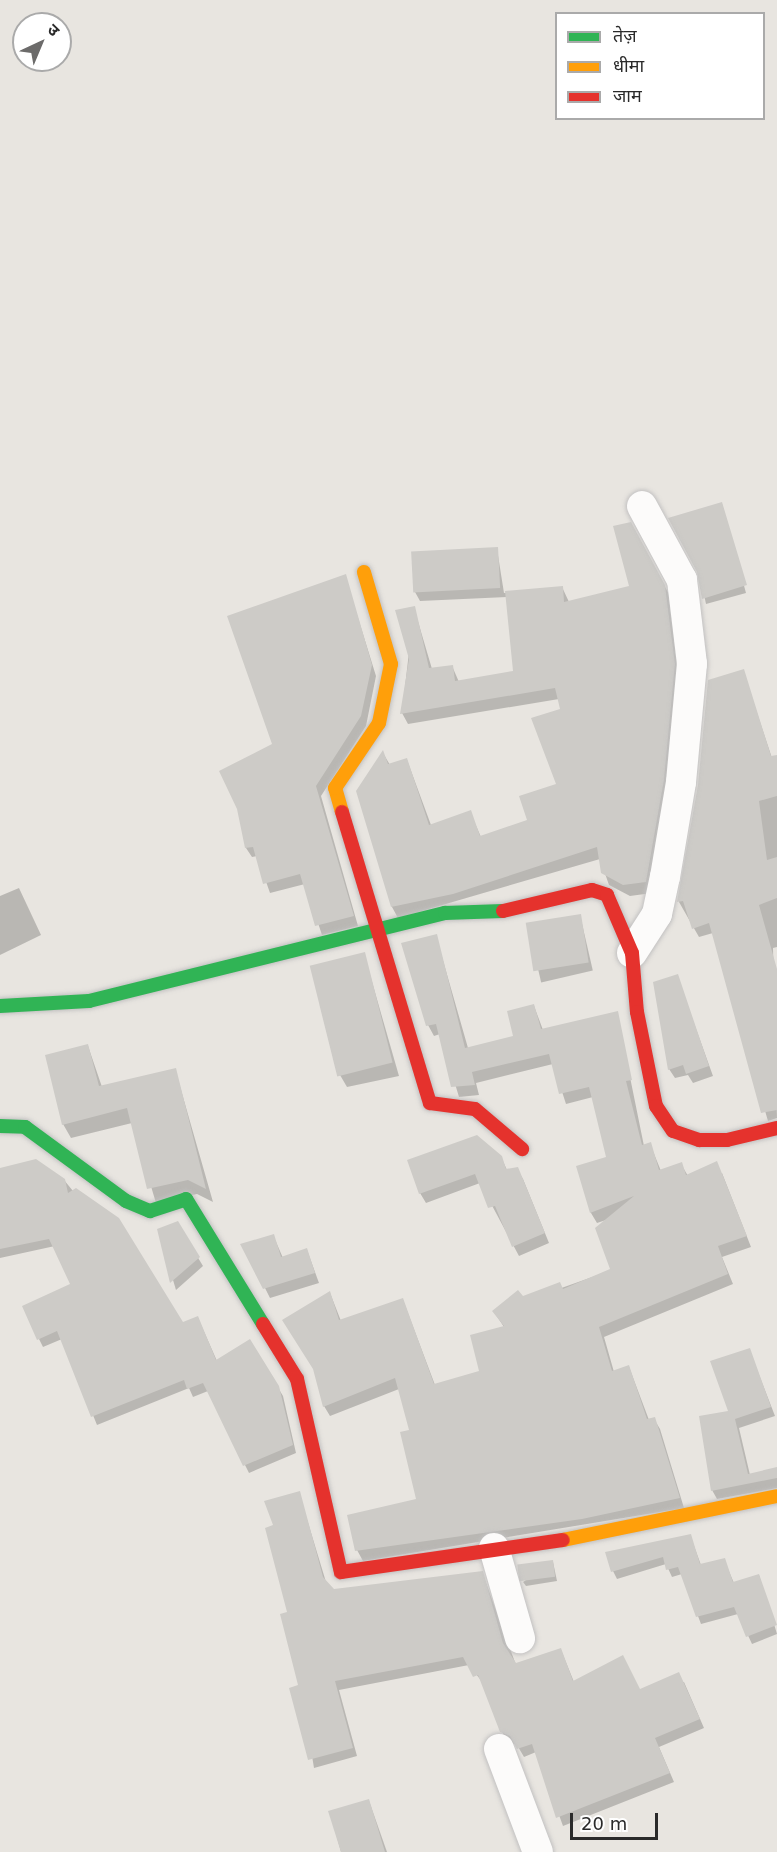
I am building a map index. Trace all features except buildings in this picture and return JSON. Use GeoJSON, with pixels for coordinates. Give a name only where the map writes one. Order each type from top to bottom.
{"type":"FeatureCollection","features":[{"type":"Feature","properties":{"kind":"street"},"geometry":{"type":"LineString","coordinates":[[632,953],[657,914],[665,877],[681,782],[692,664],[682,580],[642,506]]}},
{"type":"Feature","properties":{"kind":"street"},"geometry":{"type":"LineString","coordinates":[[364,572],[391,664],[379,723],[335,788],[430,1103],[475,1109],[522,1149]]}},
{"type":"Feature","properties":{"kind":"street"},"geometry":{"type":"LineString","coordinates":[[0,1006],[89,1001],[445,913],[498,912],[592,890],[607,895],[632,953],[637,1012],[656,1106],[673,1131],[699,1140],[727,1140],[777,1128]]}},
{"type":"Feature","properties":{"kind":"street"},"geometry":{"type":"LineString","coordinates":[[0,1126],[25,1127],[126,1201],[150,1211],[186,1199],[297,1379],[341,1572],[494,1548],[585,1537],[777,1496]]}},
{"type":"Feature","properties":{"kind":"street"},"geometry":{"type":"LineString","coordinates":[[494,1548],[520,1638]]}},
{"type":"Feature","properties":{"kind":"street"},"geometry":{"type":"LineString","coordinates":[[499,1749],[538,1852]]}},
{"type":"Feature","properties":{"kind":"traffic: fast"},"geometry":{"type":"LineString","coordinates":[[0,1006],[89,1001],[445,913],[503,911]]}},
{"type":"Feature","properties":{"kind":"traffic: fast"},"geometry":{"type":"LineString","coordinates":[[0,1126],[25,1127],[126,1201],[150,1211],[186,1199],[263,1324]]}},
{"type":"Feature","properties":{"kind":"traffic: slow"},"geometry":{"type":"LineString","coordinates":[[342,812],[335,788],[379,723],[391,664],[364,572]]}},
{"type":"Feature","properties":{"kind":"traffic: slow"},"geometry":{"type":"LineString","coordinates":[[563,1540],[777,1496]]}},
{"type":"Feature","properties":{"kind":"traffic: jam"},"geometry":{"type":"LineString","coordinates":[[342,812],[430,1103],[475,1109],[522,1149]]}},
{"type":"Feature","properties":{"kind":"traffic: jam"},"geometry":{"type":"LineString","coordinates":[[503,911],[592,890],[607,895],[632,953],[637,1012],[656,1106],[673,1131],[699,1140],[727,1140],[777,1128]]}},
{"type":"Feature","properties":{"kind":"traffic: jam"},"geometry":{"type":"LineString","coordinates":[[263,1324],[297,1379],[341,1572],[563,1540]]}}]}
